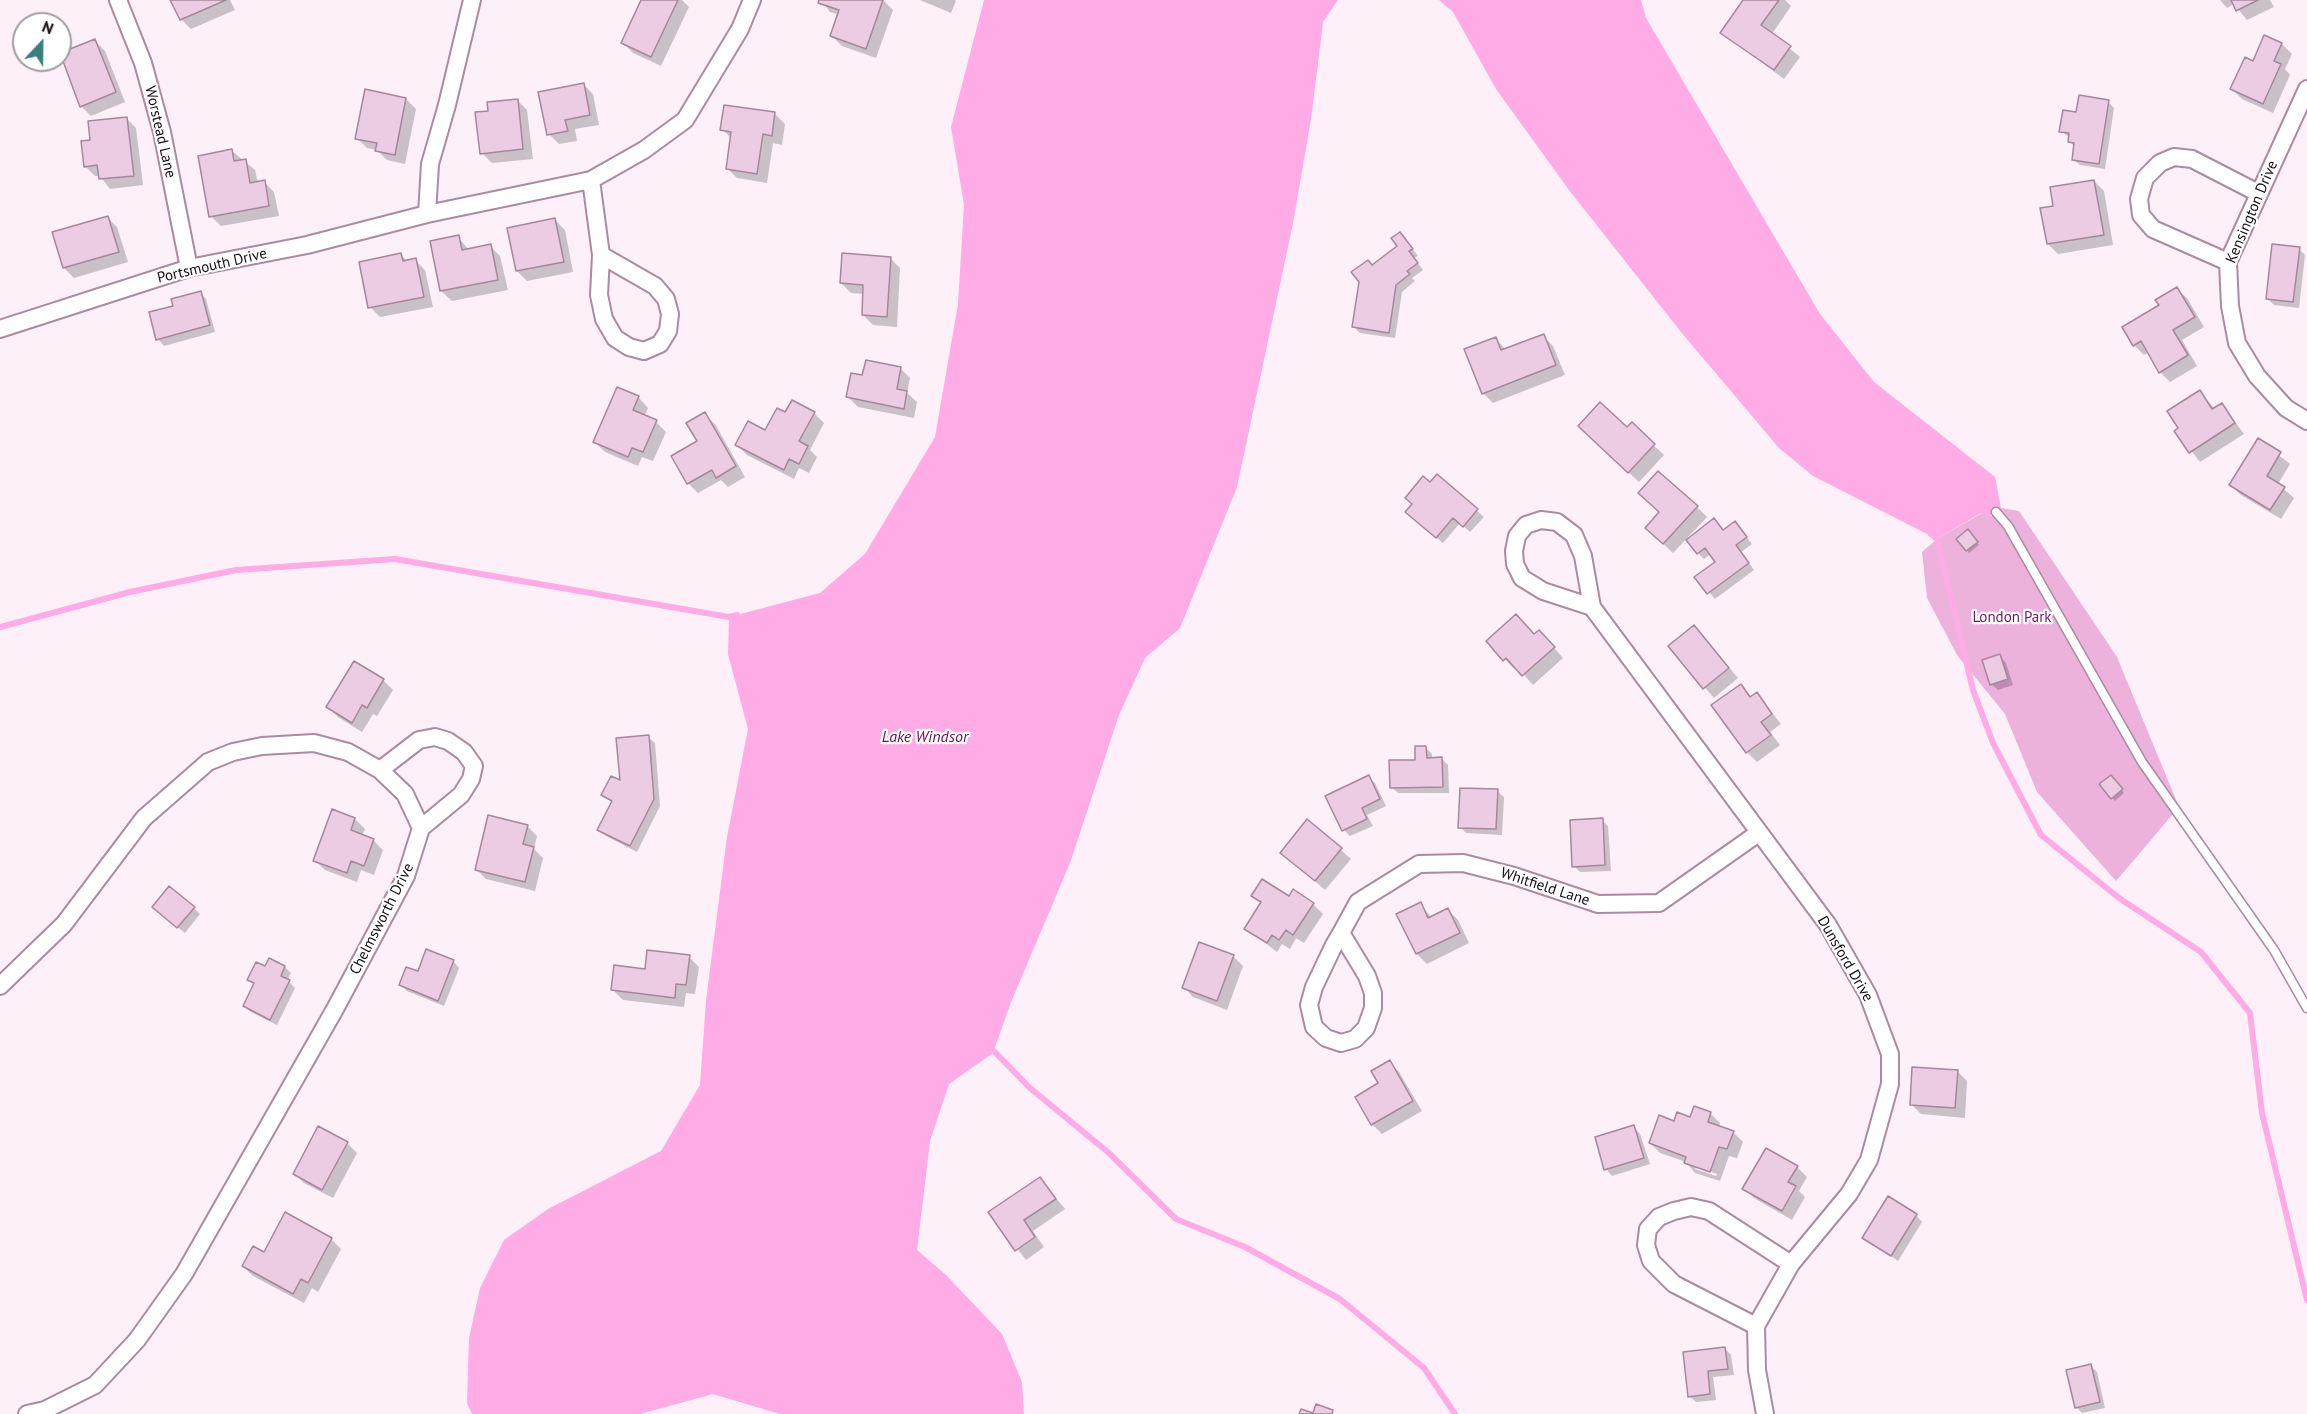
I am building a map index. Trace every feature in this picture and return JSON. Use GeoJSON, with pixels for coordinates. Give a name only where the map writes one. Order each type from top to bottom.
{"type":"FeatureCollection","features":[{"type":"Feature","properties":{"kind":"street","name":"Worstead Lane"},"geometry":{"type":"LineString","coordinates":[[118,0],[143,63],[162,132],[189,268]]}},
{"type":"Feature","properties":{"kind":"street"},"geometry":{"type":"LineString","coordinates":[[427,214],[430,164],[447,105],[472,0]]}},
{"type":"Feature","properties":{"kind":"street","name":"Portsmouth Drive"},"geometry":{"type":"LineString","coordinates":[[0,329],[189,268],[307,245],[427,214],[591,180],[644,150],[684,120],[729,48],[752,0]]}},
{"type":"Feature","properties":{"kind":"street","name":"Kensington Drive"},"geometry":{"type":"LineString","coordinates":[[2307,89],[2228,262],[2230,306],[2237,343],[2258,376],[2286,408],[2307,422]]}},
{"type":"Feature","properties":{"kind":"street"},"geometry":{"type":"LineString","coordinates":[[2228,262],[2153,229],[2141,215],[2139,199],[2145,178],[2160,163],[2174,157],[2192,159],[2258,193]]}},
{"type":"Feature","properties":{"kind":"street"},"geometry":{"type":"LineString","coordinates":[[591,180],[601,255],[599,295],[604,319],[615,338],[629,347],[644,351],[660,344],[668,331],[670,314],[666,299],[655,286],[601,255]]}},
{"type":"Feature","properties":{"kind":"street","name":"Dunsford Drive"},"geometry":{"type":"LineString","coordinates":[[1592,607],[1543,591],[1522,578],[1515,564],[1514,551],[1517,536],[1526,525],[1541,520],[1557,522],[1574,535],[1583,556],[1592,607],[1757,834],[1828,925],[1868,995],[1890,1054],[1890,1084],[1869,1160],[1849,1194],[1791,1264],[1756,1326]]}},
{"type":"Feature","properties":{"kind":"street"},"geometry":{"type":"LineString","coordinates":[[0,986],[64,924],[144,818],[208,762],[233,752],[262,746],[314,743],[348,752],[380,770],[405,794],[421,828],[462,795],[471,779],[474,766],[464,752],[448,741],[435,737],[419,740],[380,770]]}},
{"type":"Feature","properties":{"kind":"street","name":"Chelmsworth Drive"},"geometry":{"type":"LineString","coordinates":[[27,1414],[45,1410],[95,1385],[138,1340],[184,1274],[335,1009],[406,876],[421,828]]}},
{"type":"Feature","properties":{"kind":"street","name":"Whitfield Lane"},"geometry":{"type":"LineString","coordinates":[[1341,933],[1367,976],[1373,993],[1373,1008],[1366,1028],[1355,1039],[1341,1043],[1326,1038],[1314,1026],[1309,1005],[1314,987],[1341,933],[1358,902],[1419,864],[1462,864],[1514,876],[1598,904],[1659,903],[1757,834]]}},
{"type":"Feature","properties":{"kind":"street"},"geometry":{"type":"LineString","coordinates":[[1765,1414],[1757,1370],[1756,1326],[1674,1284],[1651,1261],[1646,1245],[1648,1229],[1659,1217],[1674,1211],[1691,1208],[1709,1212],[1791,1264]]}},
{"type":"Feature","properties":{"kind":"lane"},"geometry":{"type":"LineString","coordinates":[[1996,512],[2008,526],[2142,762],[2274,950],[2307,1008]]}},
{"type":"Feature","properties":{"kind":"green space","name":"London Park"},"geometry":{"type":"Polygon","coordinates":[[[2001,508],[2019,511],[2117,657],[2179,807],[2116,881],[2037,792],[2005,714],[1957,655],[1927,598],[1922,552],[1937,539],[1982,513],[1991,516],[2001,508]]]}},
{"type":"Feature","properties":{"kind":"water","name":"Lake Windsor"},"geometry":{"type":"Polygon","coordinates":[[[984,0],[1338,0],[1323,22],[1311,119],[1293,223],[1237,487],[1180,628],[1145,658],[1119,715],[1070,863],[1011,1002],[993,1053],[949,1084],[930,1141],[917,1250],[946,1275],[1002,1334],[1022,1382],[1024,1414],[780,1414],[713,1394],[640,1414],[472,1414],[467,1403],[469,1338],[480,1288],[504,1240],[548,1209],[661,1151],[700,1085],[706,1001],[727,837],[748,729],[728,654],[729,617],[820,593],[865,554],[935,437],[958,304],[964,205],[951,127],[984,0]]]}},
{"type":"Feature","properties":{"kind":"water"},"geometry":{"type":"Polygon","coordinates":[[[1439,0],[1641,0],[1646,18],[1820,314],[1874,382],[1995,477],[2001,508],[1990,516],[1981,513],[1937,539],[1813,476],[1779,448],[1681,332],[1569,190],[1496,89],[1453,12],[1439,0]]]}},
{"type":"Feature","properties":{"kind":"building"},"geometry":{"type":"Polygon","coordinates":[[[170,0],[226,0],[180,20],[170,0]]]}},
{"type":"Feature","properties":{"kind":"building"},"geometry":{"type":"Polygon","coordinates":[[[641,0],[678,0],[651,57],[621,43],[641,0]]]}},
{"type":"Feature","properties":{"kind":"building"},"geometry":{"type":"Polygon","coordinates":[[[819,0],[883,0],[866,49],[830,36],[839,10],[818,3],[819,0]]]}},
{"type":"Feature","properties":{"kind":"building"},"geometry":{"type":"Polygon","coordinates":[[[1743,0],[1779,0],[1761,25],[1791,46],[1774,70],[1720,33],[1743,0]]]}},
{"type":"Feature","properties":{"kind":"building"},"geometry":{"type":"Polygon","coordinates":[[[2231,0],[2258,0],[2236,11],[2231,0]]]}},
{"type":"Feature","properties":{"kind":"building"},"geometry":{"type":"Polygon","coordinates":[[[2264,35],[2282,43],[2274,61],[2281,64],[2263,104],[2230,89],[2245,57],[2253,61],[2264,35]]]}},
{"type":"Feature","properties":{"kind":"building"},"geometry":{"type":"Polygon","coordinates":[[[95,39],[116,92],[80,107],[67,72],[72,72],[72,48],[95,39]]]}},
{"type":"Feature","properties":{"kind":"building"},"geometry":{"type":"Polygon","coordinates":[[[584,83],[590,115],[565,120],[568,131],[547,135],[538,92],[584,83]]]}},
{"type":"Feature","properties":{"kind":"building"},"geometry":{"type":"Polygon","coordinates":[[[365,89],[406,98],[395,155],[375,151],[377,143],[355,139],[365,89]]]}},
{"type":"Feature","properties":{"kind":"building"},"geometry":{"type":"Polygon","coordinates":[[[2079,95],[2109,100],[2099,164],[2072,160],[2074,143],[2068,142],[2069,133],[2059,132],[2063,110],[2076,112],[2079,95]]]}},
{"type":"Feature","properties":{"kind":"building"},"geometry":{"type":"Polygon","coordinates":[[[518,99],[523,149],[480,154],[475,112],[488,111],[487,102],[518,99]]]}},
{"type":"Feature","properties":{"kind":"building"},"geometry":{"type":"Polygon","coordinates":[[[724,105],[775,112],[772,136],[763,134],[757,174],[726,169],[731,132],[720,130],[724,105]]]}},
{"type":"Feature","properties":{"kind":"building"},"geometry":{"type":"Polygon","coordinates":[[[127,117],[134,176],[99,179],[97,165],[84,167],[81,141],[90,140],[88,121],[127,117]]]}},
{"type":"Feature","properties":{"kind":"building"},"geometry":{"type":"Polygon","coordinates":[[[232,149],[234,161],[246,159],[250,183],[265,180],[269,206],[209,217],[198,156],[232,149]]]}},
{"type":"Feature","properties":{"kind":"building"},"geometry":{"type":"Polygon","coordinates":[[[2094,180],[2104,235],[2047,244],[2040,208],[2053,206],[2050,187],[2094,180]]]}},
{"type":"Feature","properties":{"kind":"building"},"geometry":{"type":"Polygon","coordinates":[[[108,216],[119,252],[63,268],[52,232],[108,216]]]}},
{"type":"Feature","properties":{"kind":"building"},"geometry":{"type":"Polygon","coordinates":[[[555,218],[564,262],[516,271],[507,228],[555,218]]]}},
{"type":"Feature","properties":{"kind":"building"},"geometry":{"type":"Polygon","coordinates":[[[1400,232],[1413,249],[1409,251],[1418,263],[1407,271],[1410,274],[1396,285],[1389,333],[1352,327],[1359,282],[1351,272],[1368,260],[1372,265],[1397,246],[1391,238],[1400,232]]]}},
{"type":"Feature","properties":{"kind":"building"},"geometry":{"type":"Polygon","coordinates":[[[459,235],[462,250],[491,244],[498,280],[440,291],[430,241],[459,235]]]}},
{"type":"Feature","properties":{"kind":"building"},"geometry":{"type":"Polygon","coordinates":[[[2272,244],[2300,247],[2293,302],[2266,299],[2272,244]]]}},
{"type":"Feature","properties":{"kind":"building"},"geometry":{"type":"Polygon","coordinates":[[[401,253],[403,261],[416,258],[424,297],[368,308],[359,262],[401,253]]]}},
{"type":"Feature","properties":{"kind":"building"},"geometry":{"type":"Polygon","coordinates":[[[842,253],[891,257],[887,317],[862,315],[863,285],[840,283],[842,253]]]}},
{"type":"Feature","properties":{"kind":"building"},"geometry":{"type":"Polygon","coordinates":[[[2177,287],[2195,317],[2173,330],[2188,355],[2159,373],[2141,341],[2133,346],[2122,327],[2159,305],[2155,300],[2177,287]]]}},
{"type":"Feature","properties":{"kind":"building"},"geometry":{"type":"Polygon","coordinates":[[[201,291],[210,325],[156,340],[149,312],[173,306],[171,299],[201,291]]]}},
{"type":"Feature","properties":{"kind":"building"},"geometry":{"type":"Polygon","coordinates":[[[1544,334],[1556,365],[1482,394],[1464,349],[1496,337],[1501,350],[1544,334]]]}},
{"type":"Feature","properties":{"kind":"building"},"geometry":{"type":"Polygon","coordinates":[[[866,360],[901,367],[897,389],[907,391],[904,409],[846,397],[851,373],[862,375],[866,360]]]}},
{"type":"Feature","properties":{"kind":"building"},"geometry":{"type":"Polygon","coordinates":[[[617,387],[639,396],[633,410],[657,420],[643,452],[632,448],[628,457],[593,442],[617,387]]]}},
{"type":"Feature","properties":{"kind":"building"},"geometry":{"type":"Polygon","coordinates":[[[2200,390],[2212,409],[2222,403],[2235,423],[2189,453],[2174,431],[2178,428],[2167,411],[2200,390]]]}},
{"type":"Feature","properties":{"kind":"building"},"geometry":{"type":"Polygon","coordinates":[[[792,400],[815,412],[799,441],[808,446],[799,464],[789,459],[784,470],[735,445],[748,421],[765,430],[777,408],[785,412],[792,400]]]}},
{"type":"Feature","properties":{"kind":"building"},"geometry":{"type":"Polygon","coordinates":[[[1600,402],[1627,427],[1632,422],[1655,444],[1628,473],[1578,426],[1600,402]]]}},
{"type":"Feature","properties":{"kind":"building"},"geometry":{"type":"Polygon","coordinates":[[[705,412],[736,466],[716,478],[712,470],[687,484],[671,456],[697,441],[686,423],[705,412]]]}},
{"type":"Feature","properties":{"kind":"building"},"geometry":{"type":"Polygon","coordinates":[[[2258,438],[2281,452],[2267,476],[2285,487],[2270,510],[2229,485],[2258,438]]]}},
{"type":"Feature","properties":{"kind":"building"},"geometry":{"type":"Polygon","coordinates":[[[1658,471],[1698,506],[1663,544],[1645,528],[1659,512],[1638,493],[1658,471]]]}},
{"type":"Feature","properties":{"kind":"building"},"geometry":{"type":"Polygon","coordinates":[[[1437,474],[1478,509],[1463,527],[1453,518],[1436,538],[1405,512],[1412,504],[1405,498],[1423,476],[1430,482],[1437,474]]]}},
{"type":"Feature","properties":{"kind":"building"},"geometry":{"type":"Polygon","coordinates":[[[1714,518],[1723,530],[1735,521],[1747,537],[1736,545],[1749,563],[1707,594],[1694,577],[1715,562],[1705,548],[1697,554],[1686,540],[1714,518]]]}},
{"type":"Feature","properties":{"kind":"building"},"geometry":{"type":"Polygon","coordinates":[[[1968,529],[1978,542],[1966,551],[1956,539],[1968,529]]]}},
{"type":"Feature","properties":{"kind":"building"},"geometry":{"type":"Polygon","coordinates":[[[1516,614],[1534,634],[1539,630],[1555,647],[1522,676],[1506,658],[1503,661],[1486,641],[1516,614]]]}},
{"type":"Feature","properties":{"kind":"building"},"geometry":{"type":"Polygon","coordinates":[[[1694,625],[1729,668],[1703,689],[1668,646],[1694,625]]]}},
{"type":"Feature","properties":{"kind":"building"},"geometry":{"type":"Polygon","coordinates":[[[2000,654],[2008,679],[1990,685],[1982,660],[2000,654]]]}},
{"type":"Feature","properties":{"kind":"building"},"geometry":{"type":"Polygon","coordinates":[[[354,661],[384,679],[367,708],[362,705],[352,723],[326,707],[354,661]]]}},
{"type":"Feature","properties":{"kind":"building"},"geometry":{"type":"Polygon","coordinates":[[[1741,684],[1750,697],[1757,692],[1772,714],[1761,722],[1771,735],[1746,753],[1711,705],[1741,684]]]}},
{"type":"Feature","properties":{"kind":"building"},"geometry":{"type":"Polygon","coordinates":[[[649,735],[654,799],[630,846],[597,830],[612,801],[601,795],[611,776],[620,780],[616,738],[649,735]]]}},
{"type":"Feature","properties":{"kind":"building"},"geometry":{"type":"Polygon","coordinates":[[[1415,746],[1426,746],[1427,758],[1442,757],[1443,787],[1390,788],[1389,760],[1415,760],[1415,746]]]}},
{"type":"Feature","properties":{"kind":"building"},"geometry":{"type":"Polygon","coordinates":[[[1369,775],[1380,799],[1362,808],[1367,819],[1342,831],[1325,796],[1369,775]]]}},
{"type":"Feature","properties":{"kind":"building"},"geometry":{"type":"Polygon","coordinates":[[[2111,775],[2123,789],[2111,799],[2099,784],[2111,775]]]}},
{"type":"Feature","properties":{"kind":"building"},"geometry":{"type":"Polygon","coordinates":[[[1460,788],[1498,789],[1496,829],[1458,828],[1460,788]]]}},
{"type":"Feature","properties":{"kind":"building"},"geometry":{"type":"Polygon","coordinates":[[[332,809],[355,818],[351,830],[374,839],[364,866],[351,861],[347,873],[313,861],[332,809]]]}},
{"type":"Feature","properties":{"kind":"building"},"geometry":{"type":"Polygon","coordinates":[[[488,815],[528,825],[523,844],[534,847],[525,882],[475,870],[488,815]]]}},
{"type":"Feature","properties":{"kind":"building"},"geometry":{"type":"Polygon","coordinates":[[[1603,818],[1605,865],[1572,867],[1570,820],[1603,818]]]}},
{"type":"Feature","properties":{"kind":"building"},"geometry":{"type":"Polygon","coordinates":[[[1307,819],[1342,848],[1315,881],[1280,853],[1307,819]]]}},
{"type":"Feature","properties":{"kind":"building"},"geometry":{"type":"Polygon","coordinates":[[[1262,879],[1289,896],[1293,889],[1314,903],[1293,935],[1286,930],[1279,940],[1272,935],[1267,943],[1244,929],[1261,902],[1251,896],[1262,879]]]}},
{"type":"Feature","properties":{"kind":"building"},"geometry":{"type":"Polygon","coordinates":[[[169,886],[195,907],[177,928],[152,907],[169,886]]]}},
{"type":"Feature","properties":{"kind":"building"},"geometry":{"type":"Polygon","coordinates":[[[1421,902],[1428,918],[1448,908],[1460,933],[1416,954],[1396,914],[1421,902]]]}},
{"type":"Feature","properties":{"kind":"building"},"geometry":{"type":"Polygon","coordinates":[[[1199,942],[1234,955],[1217,1001],[1182,988],[1199,942]]]}},
{"type":"Feature","properties":{"kind":"building"},"geometry":{"type":"Polygon","coordinates":[[[426,949],[454,960],[438,1001],[399,985],[406,967],[418,971],[426,949]]]}},
{"type":"Feature","properties":{"kind":"building"},"geometry":{"type":"Polygon","coordinates":[[[647,950],[690,955],[686,985],[676,984],[675,998],[611,990],[614,965],[645,969],[647,950]]]}},
{"type":"Feature","properties":{"kind":"building"},"geometry":{"type":"Polygon","coordinates":[[[269,958],[285,966],[281,976],[290,980],[270,1020],[243,1006],[254,983],[247,980],[256,962],[265,966],[269,958]]]}},
{"type":"Feature","properties":{"kind":"building"},"geometry":{"type":"Polygon","coordinates":[[[1390,1060],[1413,1101],[1371,1125],[1355,1097],[1378,1083],[1371,1071],[1390,1060]]]}},
{"type":"Feature","properties":{"kind":"building"},"geometry":{"type":"Polygon","coordinates":[[[1912,1067],[1958,1070],[1955,1108],[1910,1105],[1912,1067]]]}},
{"type":"Feature","properties":{"kind":"building"},"geometry":{"type":"Polygon","coordinates":[[[1694,1106],[1711,1112],[1708,1122],[1734,1131],[1727,1149],[1719,1147],[1710,1172],[1684,1163],[1686,1157],[1649,1143],[1659,1115],[1674,1121],[1677,1112],[1690,1117],[1694,1106]]]}},
{"type":"Feature","properties":{"kind":"building"},"geometry":{"type":"Polygon","coordinates":[[[1634,1125],[1644,1158],[1604,1170],[1595,1137],[1634,1125]]]}},
{"type":"Feature","properties":{"kind":"building"},"geometry":{"type":"Polygon","coordinates":[[[318,1126],[348,1142],[322,1190],[293,1174],[318,1126]]]}},
{"type":"Feature","properties":{"kind":"building"},"geometry":{"type":"Polygon","coordinates":[[[1766,1148],[1798,1166],[1788,1182],[1796,1186],[1782,1211],[1742,1189],[1766,1148]]]}},
{"type":"Feature","properties":{"kind":"building"},"geometry":{"type":"Polygon","coordinates":[[[1040,1177],[1056,1199],[1024,1220],[1035,1237],[1015,1251],[988,1212],[1040,1177]]]}},
{"type":"Feature","properties":{"kind":"building"},"geometry":{"type":"Polygon","coordinates":[[[1888,1196],[1917,1214],[1891,1256],[1862,1238],[1888,1196]]]}},
{"type":"Feature","properties":{"kind":"building"},"geometry":{"type":"Polygon","coordinates":[[[285,1212],[332,1238],[308,1283],[301,1279],[293,1294],[242,1266],[253,1246],[264,1252],[285,1212]]]}},
{"type":"Feature","properties":{"kind":"building"},"geometry":{"type":"Polygon","coordinates":[[[1725,1347],[1728,1369],[1708,1371],[1710,1394],[1688,1397],[1683,1352],[1725,1347]]]}},
{"type":"Feature","properties":{"kind":"building"},"geometry":{"type":"Polygon","coordinates":[[[2091,1364],[2100,1402],[2075,1408],[2066,1370],[2091,1364]]]}},
{"type":"Feature","properties":{"kind":"building"},"geometry":{"type":"Polygon","coordinates":[[[1316,1404],[1333,1410],[1332,1414],[1299,1414],[1301,1409],[1313,1413],[1316,1404]]]}},
{"type":"Feature","properties":{"kind":"waterway"},"geometry":{"type":"LineString","coordinates":[[1931,534],[1937,539],[1973,690],[1993,743],[2041,835],[2119,898],[2201,952],[2250,1013],[2262,1113],[2307,1300]]}},
{"type":"Feature","properties":{"kind":"waterway"},"geometry":{"type":"LineString","coordinates":[[0,627],[130,592],[236,570],[395,559],[729,617],[737,615]]}},
{"type":"Feature","properties":{"kind":"waterway"},"geometry":{"type":"LineString","coordinates":[[989,1046],[1030,1088],[1109,1153],[1176,1219],[1245,1247],[1340,1299],[1424,1368],[1455,1414]]}}]}
